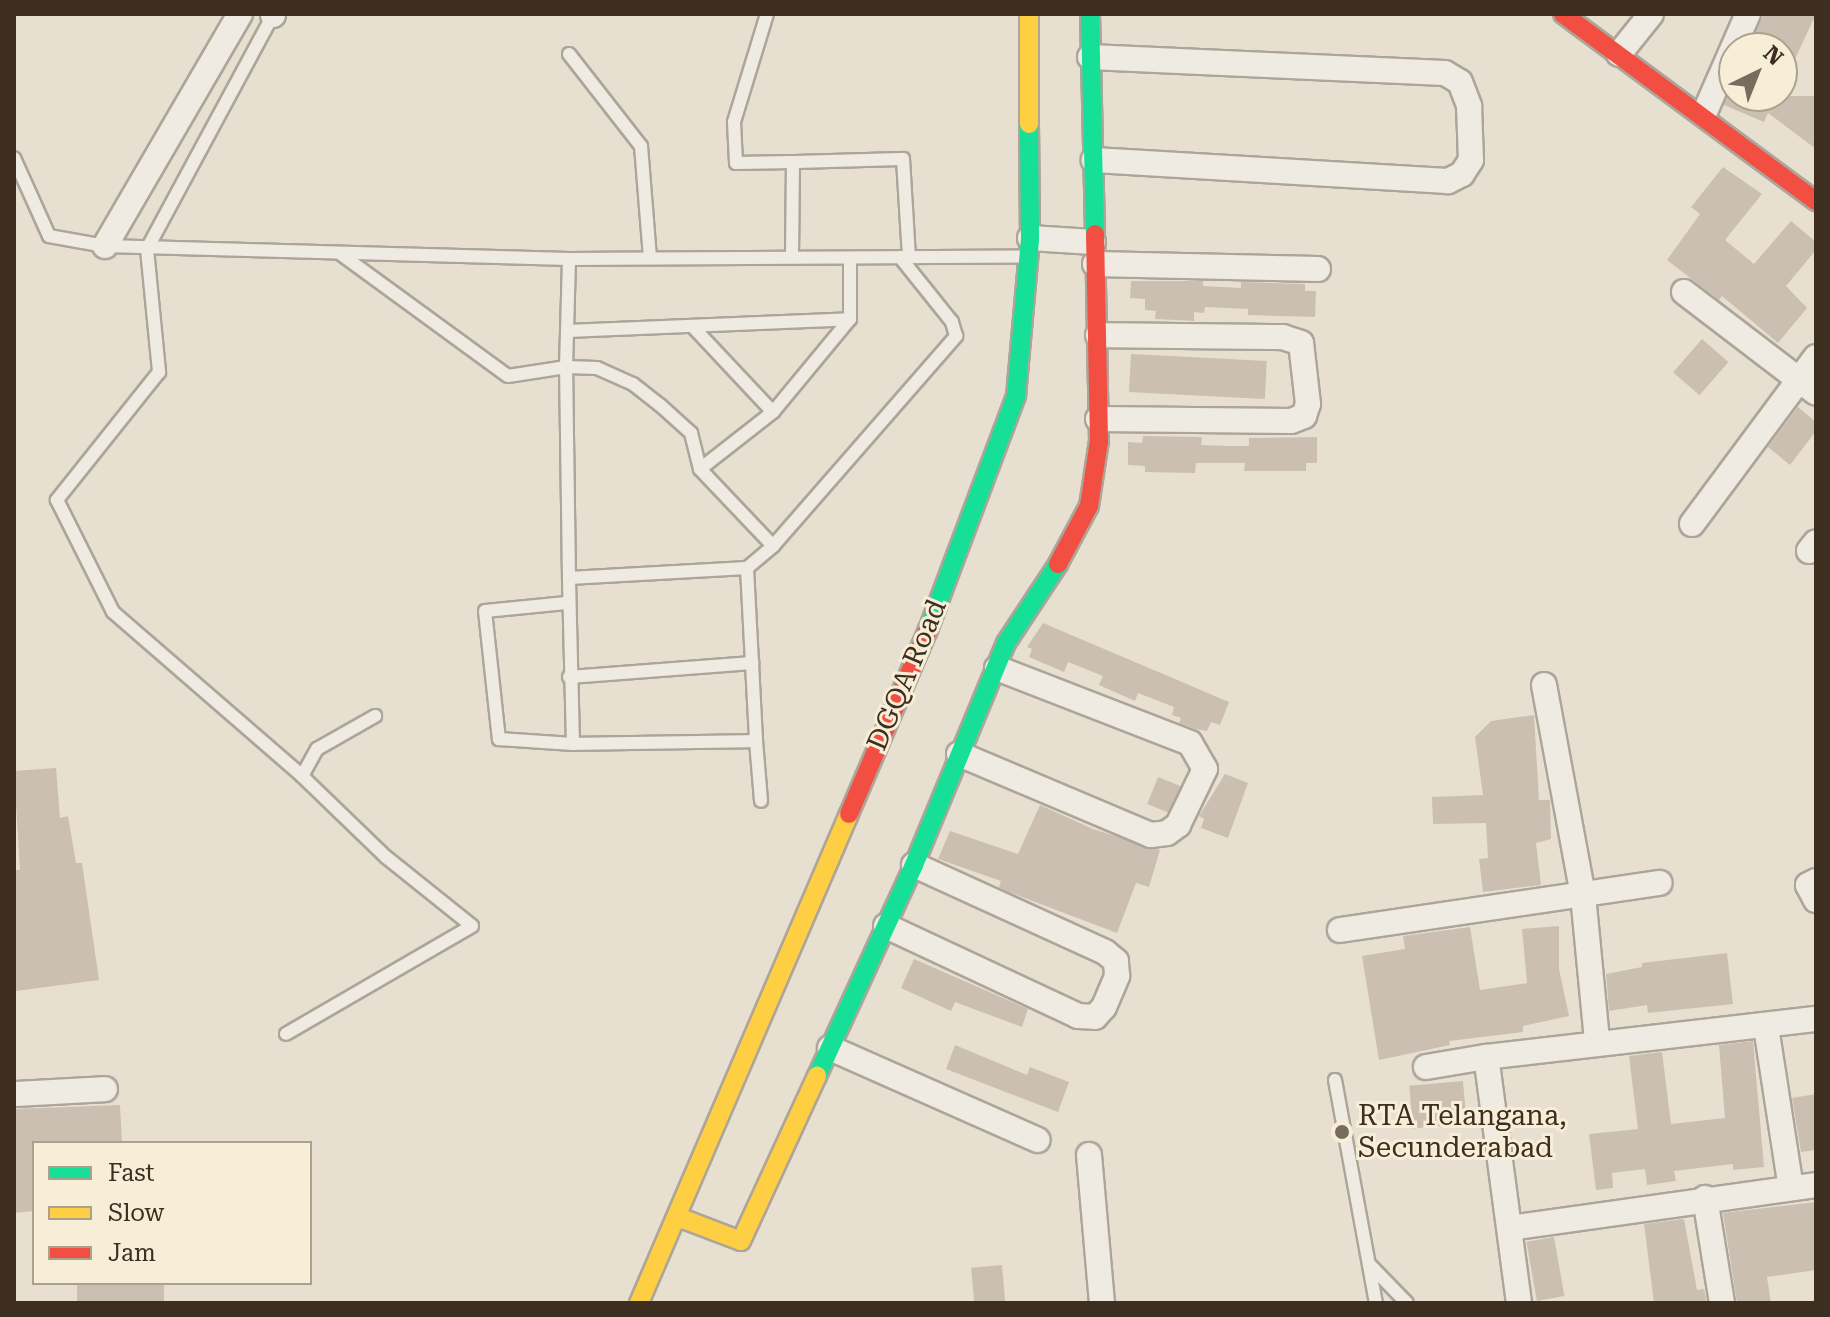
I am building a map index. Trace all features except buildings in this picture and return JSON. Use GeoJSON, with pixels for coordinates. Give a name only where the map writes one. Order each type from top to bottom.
{"type":"FeatureCollection","features":[{"type":"Feature","properties":{"kind":"main road","name":"DGQA Road"},"geometry":{"type":"LineString","coordinates":[[639,1303],[932,620],[1016,396],[1029,248],[1029,14]]}},
{"type":"Feature","properties":{"kind":"main road"},"geometry":{"type":"LineString","coordinates":[[678,1217],[741,1241],[914,865],[1017,623],[1078,533],[1093,491],[1098,419],[1098,335],[1090,14]]}},
{"type":"Feature","properties":{"kind":"main road"},"geometry":{"type":"LineString","coordinates":[[1563,14],[1813,192]]}},
{"type":"Feature","properties":{"kind":"street"},"geometry":{"type":"LineString","coordinates":[[105,246],[240,14]]}},
{"type":"Feature","properties":{"kind":"street"},"geometry":{"type":"LineString","coordinates":[[1619,54],[1651,14]]}},
{"type":"Feature","properties":{"kind":"street"},"geometry":{"type":"LineString","coordinates":[[1704,114],[1748,14]]}},
{"type":"Feature","properties":{"kind":"street"},"geometry":{"type":"LineString","coordinates":[[1090,57],[1445,73],[1460,82],[1469,106],[1471,160],[1462,174],[1448,181],[1094,160]]}},
{"type":"Feature","properties":{"kind":"street"},"geometry":{"type":"LineString","coordinates":[[1029,248],[1318,269]]}},
{"type":"Feature","properties":{"kind":"street"},"geometry":{"type":"LineString","coordinates":[[1684,292],[1808,386]]}},
{"type":"Feature","properties":{"kind":"street"},"geometry":{"type":"LineString","coordinates":[[1098,335],[1283,337],[1301,343],[1308,404],[1304,416],[1291,421],[1098,419]]}},
{"type":"Feature","properties":{"kind":"street"},"geometry":{"type":"LineString","coordinates":[[1692,524],[1808,386],[1816,357]]}},
{"type":"Feature","properties":{"kind":"street"},"geometry":{"type":"LineString","coordinates":[[959,754],[1151,835],[1167,833],[1178,825],[1205,769],[1190,743],[997,668]]}},
{"type":"Feature","properties":{"kind":"street"},"geometry":{"type":"LineString","coordinates":[[1544,685],[1583,895],[1597,1041]]}},
{"type":"Feature","properties":{"kind":"street"},"geometry":{"type":"LineString","coordinates":[[886,926],[1078,1016],[1095,1017],[1104,1007],[1117,976],[1116,961],[1105,952],[914,865]]}},
{"type":"Feature","properties":{"kind":"street"},"geometry":{"type":"LineString","coordinates":[[1816,881],[1808,885],[1816,900]]}},
{"type":"Feature","properties":{"kind":"street"},"geometry":{"type":"LineString","coordinates":[[1340,930],[1660,883]]}},
{"type":"Feature","properties":{"kind":"street"},"geometry":{"type":"LineString","coordinates":[[1426,1067],[1597,1041],[1766,1027],[1816,1019]]}},
{"type":"Feature","properties":{"kind":"street"},"geometry":{"type":"LineString","coordinates":[[1766,1027],[1791,1188]]}},
{"type":"Feature","properties":{"kind":"street"},"geometry":{"type":"LineString","coordinates":[[830,1048],[1038,1140]]}},
{"type":"Feature","properties":{"kind":"street"},"geometry":{"type":"LineString","coordinates":[[1486,1057],[1519,1303]]}},
{"type":"Feature","properties":{"kind":"street"},"geometry":{"type":"LineString","coordinates":[[14,1094],[105,1089]]}},
{"type":"Feature","properties":{"kind":"street"},"geometry":{"type":"LineString","coordinates":[[1089,1155],[1102,1303]]}},
{"type":"Feature","properties":{"kind":"street"},"geometry":{"type":"LineString","coordinates":[[1510,1228],[1705,1198],[1816,1185]]}},
{"type":"Feature","properties":{"kind":"street"},"geometry":{"type":"LineString","coordinates":[[1705,1198],[1722,1303]]}},
{"type":"Feature","properties":{"kind":"lane"},"geometry":{"type":"LineString","coordinates":[[273,14],[147,249],[159,372],[57,500],[113,612],[302,776],[386,857],[472,926],[286,1034]]}},
{"type":"Feature","properties":{"kind":"lane"},"geometry":{"type":"LineString","coordinates":[[569,578],[747,568],[773,546],[956,336],[952,322],[904,257],[903,159],[736,163],[734,122],[767,14]]}},
{"type":"Feature","properties":{"kind":"lane"},"geometry":{"type":"LineString","coordinates":[[569,54],[641,146],[650,258]]}},
{"type":"Feature","properties":{"kind":"lane"},"geometry":{"type":"LineString","coordinates":[[14,158],[49,236],[105,246],[569,259],[904,257],[1029,248]]}},
{"type":"Feature","properties":{"kind":"lane"},"geometry":{"type":"LineString","coordinates":[[792,257],[793,162]]}},
{"type":"Feature","properties":{"kind":"lane"},"geometry":{"type":"LineString","coordinates":[[342,255],[508,376],[566,367],[597,368],[633,384],[691,433],[700,469],[773,546]]}},
{"type":"Feature","properties":{"kind":"lane"},"geometry":{"type":"LineString","coordinates":[[700,469],[773,412],[850,319],[850,258]]}},
{"type":"Feature","properties":{"kind":"lane"},"geometry":{"type":"LineString","coordinates":[[569,259],[566,367],[569,578],[566,603],[573,744]]}},
{"type":"Feature","properties":{"kind":"lane"},"geometry":{"type":"LineString","coordinates":[[567,331],[850,319]]}},
{"type":"Feature","properties":{"kind":"lane"},"geometry":{"type":"LineString","coordinates":[[694,328],[773,412]]}},
{"type":"Feature","properties":{"kind":"lane"},"geometry":{"type":"LineString","coordinates":[[747,568],[761,801]]}},
{"type":"Feature","properties":{"kind":"lane"},"geometry":{"type":"LineString","coordinates":[[566,603],[485,611],[499,739],[573,744],[756,741]]}},
{"type":"Feature","properties":{"kind":"lane"},"geometry":{"type":"LineString","coordinates":[[569,677],[752,663]]}},
{"type":"Feature","properties":{"kind":"lane"},"geometry":{"type":"LineString","coordinates":[[302,776],[317,749],[375,716]]}},
{"type":"Feature","properties":{"kind":"lane"},"geometry":{"type":"LineString","coordinates":[[1335,1080],[1376,1303]]}},
{"type":"Feature","properties":{"kind":"lane"},"geometry":{"type":"LineString","coordinates":[[1369,1264],[1407,1303]]}},
{"type":"Feature","properties":{"kind":"traffic: fast"},"geometry":{"type":"LineString","coordinates":[[1090,14],[1095,234]]}},
{"type":"Feature","properties":{"kind":"traffic: fast"},"geometry":{"type":"LineString","coordinates":[[928,630],[1016,396],[1030,238],[1029,124]]}},
{"type":"Feature","properties":{"kind":"traffic: fast"},"geometry":{"type":"LineString","coordinates":[[817,1076],[914,865],[1006,643],[1058,564]]}},
{"type":"Feature","properties":{"kind":"traffic: slow"},"geometry":{"type":"LineString","coordinates":[[1029,14],[1029,124]]}},
{"type":"Feature","properties":{"kind":"traffic: slow"},"geometry":{"type":"LineString","coordinates":[[639,1303],[849,814]]}},
{"type":"Feature","properties":{"kind":"traffic: slow"},"geometry":{"type":"LineString","coordinates":[[678,1217],[741,1241],[817,1076]]}},
{"type":"Feature","properties":{"kind":"traffic: jam"},"geometry":{"type":"LineString","coordinates":[[1563,14],[1816,201]]}},
{"type":"Feature","properties":{"kind":"traffic: jam"},"geometry":{"type":"LineString","coordinates":[[1058,564],[1089,506],[1099,441],[1095,234]]}},
{"type":"Feature","properties":{"kind":"traffic: jam"},"geometry":{"type":"LineString","coordinates":[[849,814],[928,630]]}},
{"type":"Feature","properties":{"kind":"place","name":"RTA Telangana, Secunderabad"},"geometry":{"type":"Point","coordinates":[1342,1132]}}]}
